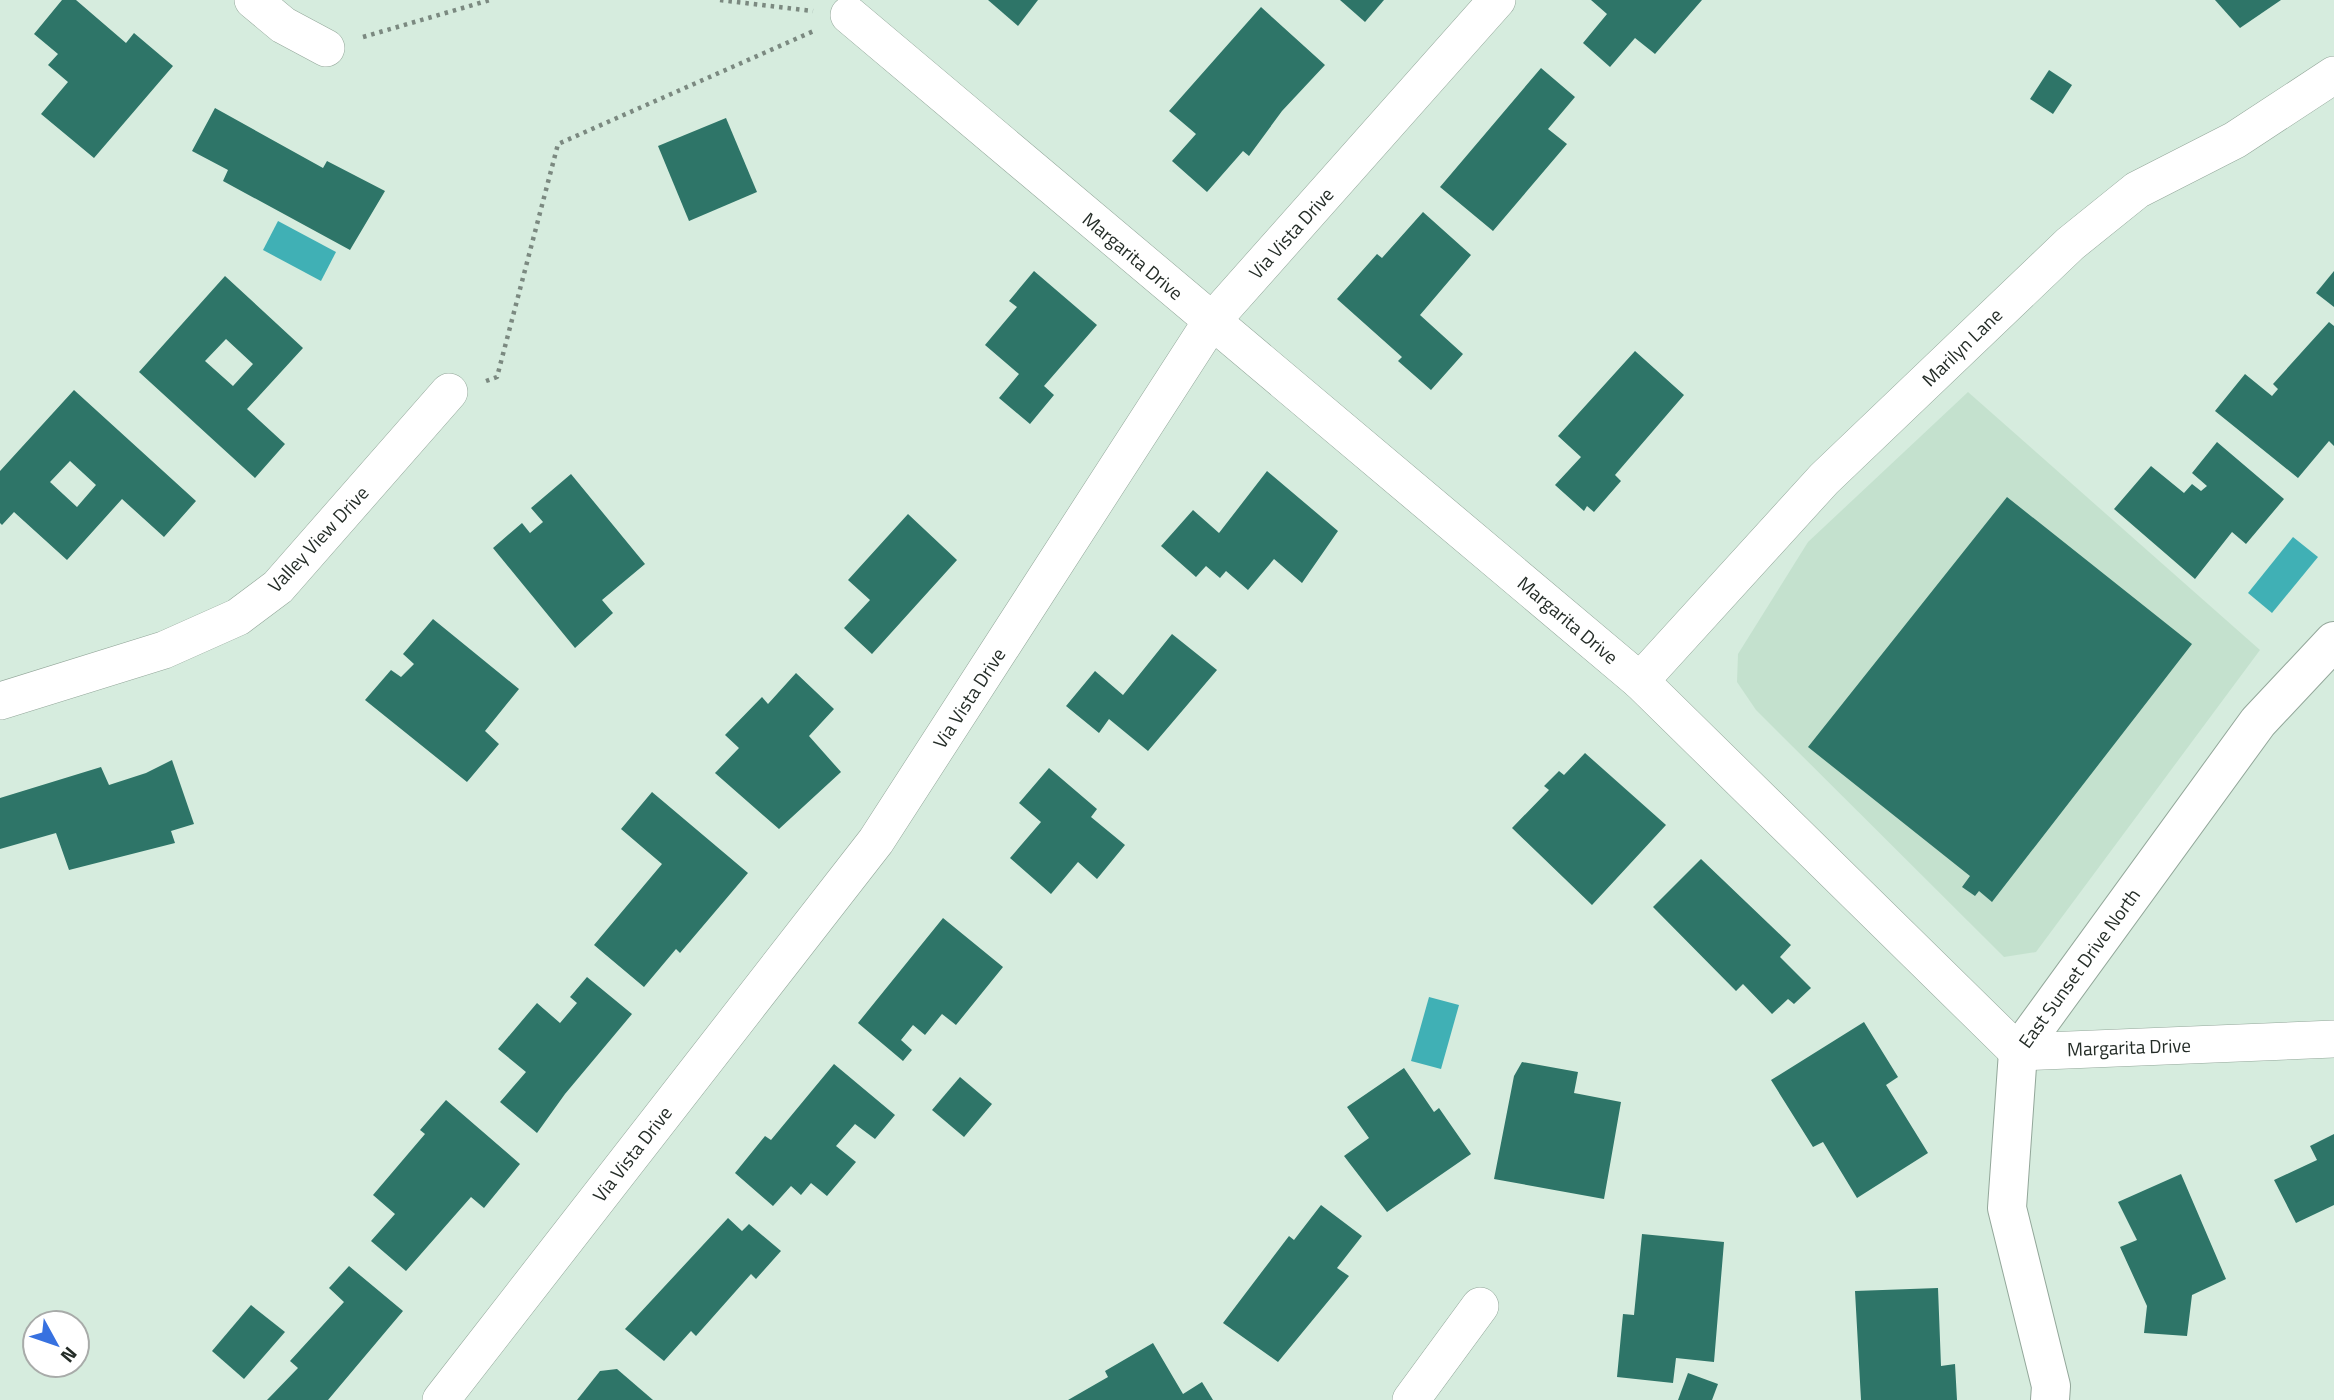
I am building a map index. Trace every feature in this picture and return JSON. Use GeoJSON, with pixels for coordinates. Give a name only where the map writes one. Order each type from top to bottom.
{"type":"FeatureCollection","features":[{"type":"Feature","properties":{"kind":"street"},"geometry":{"type":"LineString","coordinates":[[253,0],[283,25],[326,48]]}},
{"type":"Feature","properties":{"kind":"street","name":"Via Vista Drive"},"geometry":{"type":"LineString","coordinates":[[441,1400],[876,841],[1211,322],[1497,0]]}},
{"type":"Feature","properties":{"kind":"street","name":"Margarita Drive"},"geometry":{"type":"LineString","coordinates":[[849,15],[1640,681],[2018,1052],[2334,1039]]}},
{"type":"Feature","properties":{"kind":"street","name":"Marilyn Lane"},"geometry":{"type":"LineString","coordinates":[[1640,681],[1824,480],[2070,243],[2137,190],[2235,140],[2334,75]]}},
{"type":"Feature","properties":{"kind":"street","name":"Valley View Drive"},"geometry":{"type":"LineString","coordinates":[[0,701],[164,650],[238,617],[278,587],[449,393]]}},
{"type":"Feature","properties":{"kind":"street","name":"East Sunset Drive North"},"geometry":{"type":"LineString","coordinates":[[2050,1400],[2051,1386],[2007,1208],[2018,1052],[2258,722],[2334,641]]}},
{"type":"Feature","properties":{"kind":"street"},"geometry":{"type":"LineString","coordinates":[[1411,1400],[1480,1306]]}},
{"type":"Feature","properties":{"kind":"path"},"geometry":{"type":"LineString","coordinates":[[326,48],[490,0]]}},
{"type":"Feature","properties":{"kind":"path"},"geometry":{"type":"LineString","coordinates":[[720,0],[849,15]]}},
{"type":"Feature","properties":{"kind":"path"},"geometry":{"type":"LineString","coordinates":[[449,393],[497,377],[558,144],[849,15]]}},
{"type":"Feature","properties":{"kind":"shaded area"},"geometry":{"type":"Polygon","coordinates":[[[1968,392],[2260,650],[2036,952],[2004,957],[1756,710],[1737,682],[1738,654],[1808,542],[1968,392]]]}},
{"type":"Feature","properties":{"kind":"water"},"geometry":{"type":"Polygon","coordinates":[[[278,221],[336,252],[321,281],[263,250],[278,221]]]}},
{"type":"Feature","properties":{"kind":"water"},"geometry":{"type":"Polygon","coordinates":[[[2293,537],[2318,557],[2272,613],[2248,593],[2293,537]]]}},
{"type":"Feature","properties":{"kind":"water"},"geometry":{"type":"Polygon","coordinates":[[[1429,997],[1459,1005],[1441,1069],[1411,1061],[1429,997]]]}},
{"type":"Feature","properties":{"kind":"building"},"geometry":{"type":"Polygon","coordinates":[[[62,0],[76,0],[126,43],[134,33],[173,66],[94,158],[41,114],[68,82],[48,65],[58,54],[34,34],[62,0]]]}},
{"type":"Feature","properties":{"kind":"building"},"geometry":{"type":"Polygon","coordinates":[[[988,0],[1038,0],[1018,26],[988,0]]]}},
{"type":"Feature","properties":{"kind":"building"},"geometry":{"type":"Polygon","coordinates":[[[1340,0],[1384,0],[1365,22],[1340,0]]]}},
{"type":"Feature","properties":{"kind":"building"},"geometry":{"type":"Polygon","coordinates":[[[1591,0],[1702,0],[1655,54],[1635,38],[1610,67],[1583,43],[1607,14],[1591,0]]]}},
{"type":"Feature","properties":{"kind":"building"},"geometry":{"type":"Polygon","coordinates":[[[2215,0],[2281,0],[2240,28],[2215,0]]]}},
{"type":"Feature","properties":{"kind":"building"},"geometry":{"type":"Polygon","coordinates":[[[1261,7],[1325,65],[1282,111],[1249,156],[1243,151],[1207,192],[1172,161],[1196,134],[1169,111],[1261,7]]]}},
{"type":"Feature","properties":{"kind":"building"},"geometry":{"type":"Polygon","coordinates":[[[1541,68],[1575,97],[1548,129],[1567,144],[1493,231],[1440,187],[1541,68]]]}},
{"type":"Feature","properties":{"kind":"building"},"geometry":{"type":"Polygon","coordinates":[[[2049,70],[2072,85],[2053,114],[2030,99],[2049,70]]]}},
{"type":"Feature","properties":{"kind":"building"},"geometry":{"type":"Polygon","coordinates":[[[215,108],[323,168],[327,161],[385,191],[350,250],[223,181],[228,170],[192,151],[215,108]]]}},
{"type":"Feature","properties":{"kind":"building"},"geometry":{"type":"Polygon","coordinates":[[[726,118],[757,192],[689,221],[658,146],[726,118]]]}},
{"type":"Feature","properties":{"kind":"building"},"geometry":{"type":"Polygon","coordinates":[[[1423,212],[1471,255],[1420,315],[1463,354],[1431,390],[1398,361],[1402,357],[1337,299],[1377,254],[1382,258],[1423,212]]]}},
{"type":"Feature","properties":{"kind":"building"},"geometry":{"type":"Polygon","coordinates":[[[1034,271],[1097,325],[1044,386],[1054,395],[1030,424],[999,398],[1019,374],[985,345],[1017,307],[1009,301],[1034,271]]]}},
{"type":"Feature","properties":{"kind":"building"},"geometry":{"type":"Polygon","coordinates":[[[2334,271],[2334,307],[2316,293],[2334,271]]]}},
{"type":"Feature","properties":{"kind":"building"},"geometry":{"type":"Polygon","coordinates":[[[225,276],[303,348],[247,409],[285,444],[255,478],[139,372],[225,276]],[[226,339],[205,361],[233,386],[253,364],[226,339]]]}},
{"type":"Feature","properties":{"kind":"building"},"geometry":{"type":"Polygon","coordinates":[[[2329,322],[2334,326],[2334,446],[2329,441],[2298,478],[2215,411],[2245,374],[2272,396],[2278,389],[2273,384],[2329,322]]]}},
{"type":"Feature","properties":{"kind":"building"},"geometry":{"type":"Polygon","coordinates":[[[1635,351],[1684,395],[1615,475],[1621,481],[1594,512],[1587,506],[1584,511],[1555,485],[1581,457],[1558,436],[1635,351]]]}},
{"type":"Feature","properties":{"kind":"building"},"geometry":{"type":"Polygon","coordinates":[[[74,390],[196,501],[164,537],[122,499],[67,560],[14,512],[2,525],[0,523],[0,471],[74,390]],[[70,461],[50,482],[77,507],[96,485],[70,461]]]}},
{"type":"Feature","properties":{"kind":"building"},"geometry":{"type":"Polygon","coordinates":[[[2217,442],[2284,499],[2246,544],[2232,532],[2195,579],[2114,509],[2151,466],[2184,493],[2192,484],[2201,491],[2207,486],[2192,473],[2217,442]]]}},
{"type":"Feature","properties":{"kind":"building"},"geometry":{"type":"Polygon","coordinates":[[[1267,471],[1338,531],[1302,583],[1274,559],[1248,590],[1226,571],[1220,578],[1206,566],[1196,577],[1161,546],[1193,510],[1219,533],[1267,471]]]}},
{"type":"Feature","properties":{"kind":"building"},"geometry":{"type":"Polygon","coordinates":[[[571,474],[645,564],[602,600],[613,613],[575,648],[493,548],[522,523],[530,533],[543,522],[531,508],[571,474]]]}},
{"type":"Feature","properties":{"kind":"building"},"geometry":{"type":"Polygon","coordinates":[[[2007,497],[2192,644],[1992,902],[1979,891],[1975,896],[1962,887],[1970,876],[1808,747],[2007,497]]]}},
{"type":"Feature","properties":{"kind":"building"},"geometry":{"type":"Polygon","coordinates":[[[908,514],[957,560],[872,654],[844,628],[870,600],[848,580],[908,514]]]}},
{"type":"Feature","properties":{"kind":"building"},"geometry":{"type":"Polygon","coordinates":[[[433,619],[519,689],[485,731],[499,744],[467,782],[365,700],[391,670],[401,677],[414,664],[403,654],[433,619]]]}},
{"type":"Feature","properties":{"kind":"building"},"geometry":{"type":"Polygon","coordinates":[[[1172,634],[1217,670],[1148,751],[1109,719],[1099,733],[1066,706],[1095,671],[1123,695],[1172,634]]]}},
{"type":"Feature","properties":{"kind":"building"},"geometry":{"type":"Polygon","coordinates":[[[796,673],[834,709],[809,736],[841,772],[779,829],[715,773],[739,748],[725,735],[762,697],[768,704],[796,673]]]}},
{"type":"Feature","properties":{"kind":"building"},"geometry":{"type":"Polygon","coordinates":[[[1585,753],[1666,825],[1592,905],[1512,828],[1549,790],[1544,786],[1559,771],[1564,775],[1585,753]]]}},
{"type":"Feature","properties":{"kind":"building"},"geometry":{"type":"Polygon","coordinates":[[[172,760],[194,824],[171,831],[175,843],[69,870],[56,833],[0,849],[0,798],[101,767],[109,785],[146,773],[172,760]]]}},
{"type":"Feature","properties":{"kind":"building"},"geometry":{"type":"Polygon","coordinates":[[[1049,768],[1097,809],[1091,817],[1125,845],[1097,879],[1078,862],[1051,894],[1010,858],[1041,822],[1019,803],[1049,768]]]}},
{"type":"Feature","properties":{"kind":"building"},"geometry":{"type":"Polygon","coordinates":[[[652,792],[748,873],[680,953],[676,949],[644,987],[594,945],[662,864],[621,829],[652,792]]]}},
{"type":"Feature","properties":{"kind":"building"},"geometry":{"type":"Polygon","coordinates":[[[1701,859],[1791,945],[1780,957],[1811,988],[1794,1004],[1788,999],[1772,1014],[1743,984],[1736,991],[1653,907],[1701,859]]]}},
{"type":"Feature","properties":{"kind":"building"},"geometry":{"type":"Polygon","coordinates":[[[943,918],[1003,967],[956,1025],[942,1014],[925,1035],[913,1025],[901,1040],[912,1050],[903,1061],[858,1023],[943,918]]]}},
{"type":"Feature","properties":{"kind":"building"},"geometry":{"type":"Polygon","coordinates":[[[587,977],[632,1014],[565,1094],[537,1133],[500,1102],[526,1072],[498,1049],[537,1003],[560,1023],[577,1003],[570,997],[587,977]]]}},
{"type":"Feature","properties":{"kind":"building"},"geometry":{"type":"Polygon","coordinates":[[[1864,1022],[1898,1077],[1886,1085],[1928,1153],[1857,1198],[1823,1142],[1813,1147],[1771,1080],[1864,1022]]]}},
{"type":"Feature","properties":{"kind":"building"},"geometry":{"type":"Polygon","coordinates":[[[1522,1062],[1578,1072],[1574,1093],[1621,1102],[1604,1199],[1494,1179],[1514,1076],[1522,1062]]]}},
{"type":"Feature","properties":{"kind":"building"},"geometry":{"type":"Polygon","coordinates":[[[834,1064],[895,1115],[875,1139],[855,1124],[836,1146],[856,1162],[827,1196],[811,1183],[801,1195],[791,1186],[773,1206],[735,1173],[765,1136],[771,1140],[834,1064]]]}},
{"type":"Feature","properties":{"kind":"building"},"geometry":{"type":"Polygon","coordinates":[[[1404,1068],[1434,1112],[1439,1108],[1471,1154],[1387,1212],[1344,1156],[1369,1138],[1347,1107],[1404,1068]]]}},
{"type":"Feature","properties":{"kind":"building"},"geometry":{"type":"Polygon","coordinates":[[[960,1077],[992,1104],[964,1137],[932,1110],[960,1077]]]}},
{"type":"Feature","properties":{"kind":"building"},"geometry":{"type":"Polygon","coordinates":[[[446,1100],[520,1164],[484,1208],[471,1197],[406,1271],[371,1241],[395,1214],[373,1195],[425,1134],[420,1130],[446,1100]]]}},
{"type":"Feature","properties":{"kind":"building"},"geometry":{"type":"Polygon","coordinates":[[[2334,1134],[2334,1205],[2296,1223],[2274,1180],[2317,1160],[2310,1146],[2334,1134]]]}},
{"type":"Feature","properties":{"kind":"building"},"geometry":{"type":"Polygon","coordinates":[[[2181,1174],[2226,1279],[2192,1295],[2187,1336],[2144,1333],[2147,1306],[2120,1247],[2137,1240],[2118,1202],[2181,1174]]]}},
{"type":"Feature","properties":{"kind":"building"},"geometry":{"type":"Polygon","coordinates":[[[1321,1205],[1362,1236],[1337,1268],[1349,1276],[1278,1362],[1223,1323],[1289,1236],[1294,1240],[1321,1205]]]}},
{"type":"Feature","properties":{"kind":"building"},"geometry":{"type":"Polygon","coordinates":[[[728,1218],[742,1231],[749,1224],[781,1251],[756,1279],[751,1274],[696,1336],[691,1331],[664,1361],[625,1329],[728,1218]]]}},
{"type":"Feature","properties":{"kind":"building"},"geometry":{"type":"Polygon","coordinates":[[[1642,1234],[1724,1242],[1714,1362],[1676,1358],[1673,1383],[1617,1377],[1623,1314],[1634,1315],[1642,1234]]]}},
{"type":"Feature","properties":{"kind":"building"},"geometry":{"type":"Polygon","coordinates":[[[349,1266],[403,1311],[328,1400],[267,1400],[298,1368],[290,1361],[344,1302],[329,1288],[349,1266]]]}},
{"type":"Feature","properties":{"kind":"building"},"geometry":{"type":"Polygon","coordinates":[[[1938,1288],[1941,1366],[1955,1364],[1957,1400],[1861,1400],[1855,1291],[1938,1288]]]}},
{"type":"Feature","properties":{"kind":"building"},"geometry":{"type":"Polygon","coordinates":[[[251,1305],[285,1332],[244,1379],[212,1351],[251,1305]]]}},
{"type":"Feature","properties":{"kind":"building"},"geometry":{"type":"Polygon","coordinates":[[[1153,1343],[1183,1394],[1202,1382],[1213,1400],[1068,1400],[1108,1377],[1105,1371],[1153,1343]]]}},
{"type":"Feature","properties":{"kind":"building"},"geometry":{"type":"Polygon","coordinates":[[[617,1369],[653,1400],[577,1400],[600,1371],[617,1369]]]}},
{"type":"Feature","properties":{"kind":"building"},"geometry":{"type":"Polygon","coordinates":[[[1688,1373],[1718,1384],[1712,1400],[1678,1400],[1688,1373]]]}}]}
